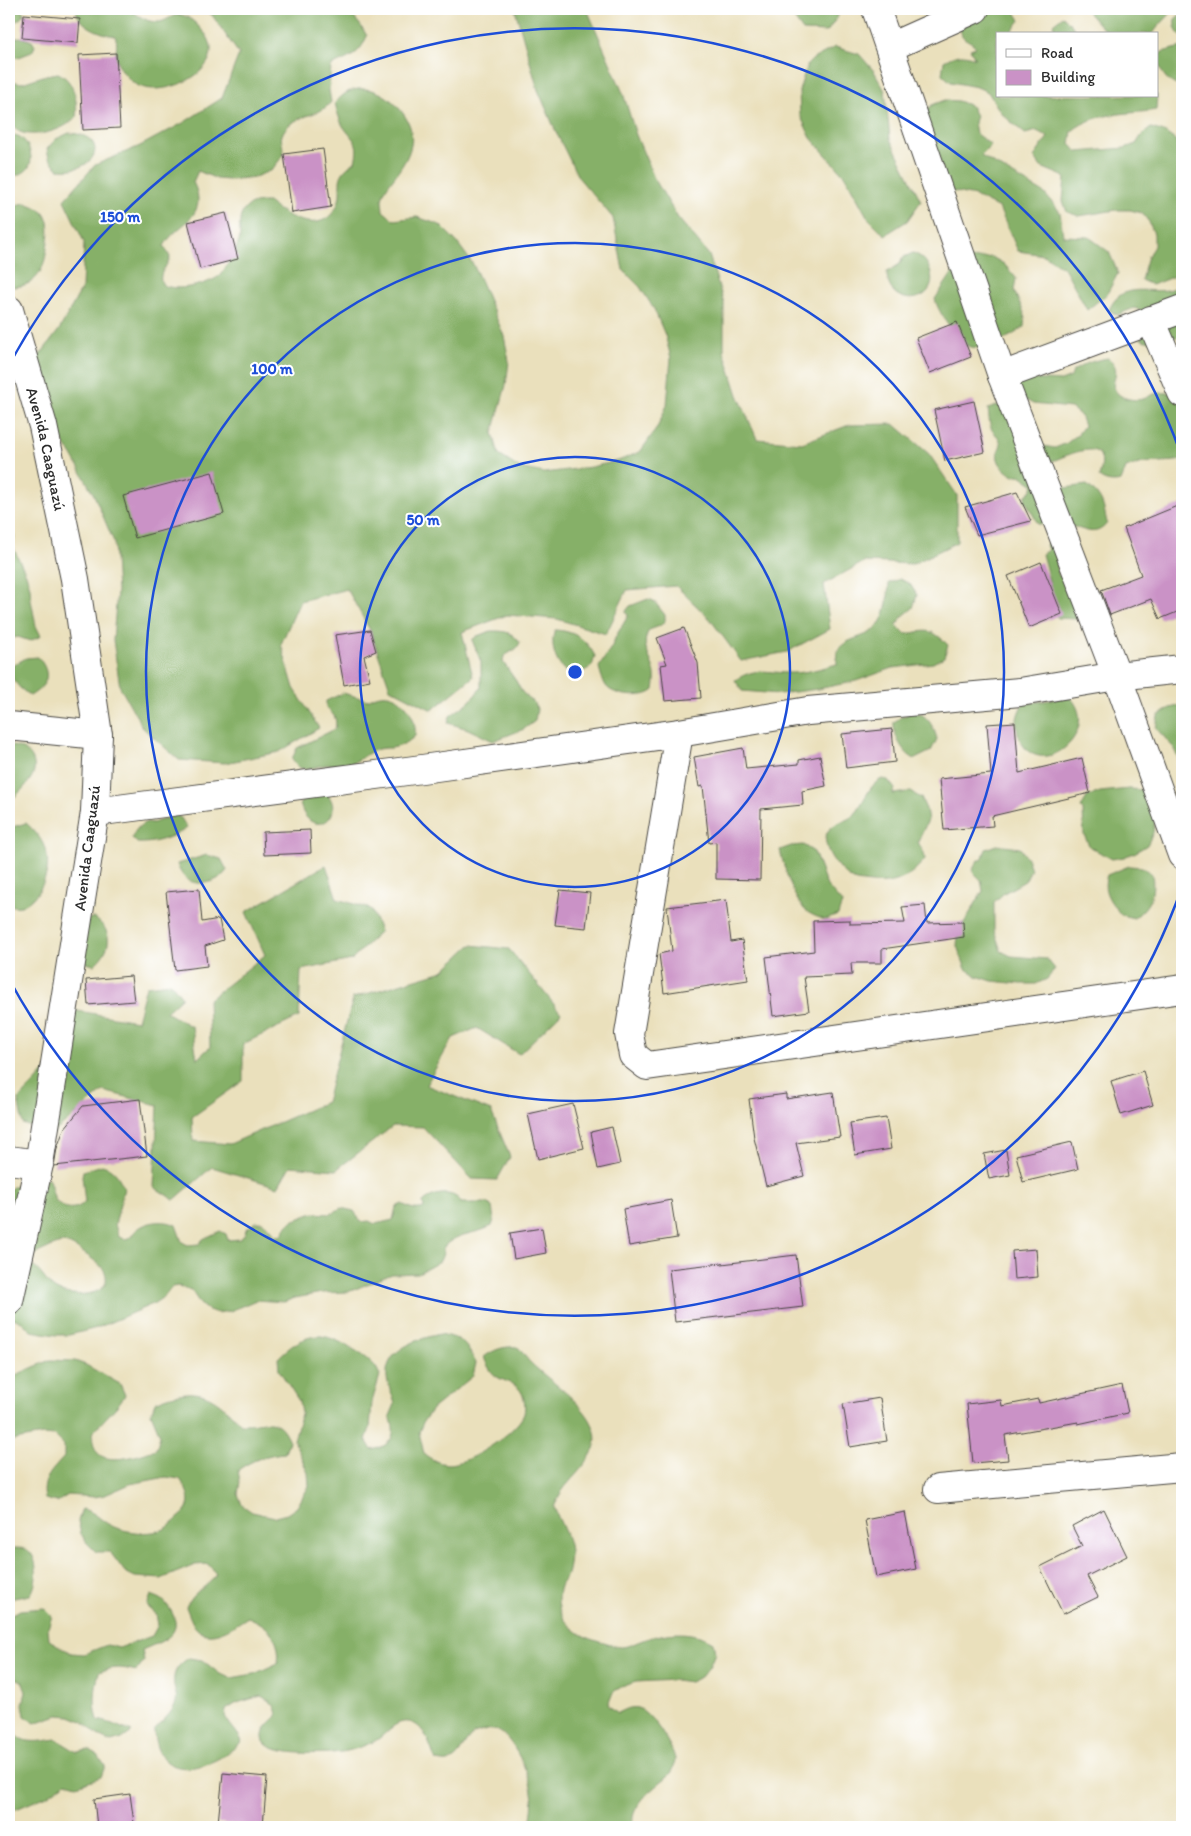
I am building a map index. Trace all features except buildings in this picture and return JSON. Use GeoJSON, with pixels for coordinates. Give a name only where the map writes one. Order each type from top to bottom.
{"type":"FeatureCollection","features":[{"type":"Feature","properties":{"kind":"street"},"geometry":{"type":"LineString","coordinates":[[876,9],[1002,376],[1117,676],[1182,855]]}},
{"type":"Feature","properties":{"kind":"street"},"geometry":{"type":"LineString","coordinates":[[890,47],[975,9]]}},
{"type":"Feature","properties":{"kind":"street"},"geometry":{"type":"LineString","coordinates":[[1002,376],[1182,309]]}},
{"type":"Feature","properties":{"kind":"street","name":"Avenida Caaguazú"},"geometry":{"type":"LineString","coordinates":[[9,310],[42,426],[73,569],[98,735],[95,812],[39,1164],[9,1301]]}},
{"type":"Feature","properties":{"kind":"street"},"geometry":{"type":"LineString","coordinates":[[1151,320],[1182,393]]}},
{"type":"Feature","properties":{"kind":"street"},"geometry":{"type":"LineString","coordinates":[[95,812],[679,733],[808,711],[1020,692],[1117,676],[1182,669]]}},
{"type":"Feature","properties":{"kind":"street"},"geometry":{"type":"LineString","coordinates":[[9,726],[98,735]]}},
{"type":"Feature","properties":{"kind":"street"},"geometry":{"type":"LineString","coordinates":[[679,733],[629,1034],[634,1055],[647,1066],[1182,989]]}},
{"type":"Feature","properties":{"kind":"street"},"geometry":{"type":"LineString","coordinates":[[9,1160],[39,1164]]}},
{"type":"Feature","properties":{"kind":"street"},"geometry":{"type":"LineString","coordinates":[[938,1489],[1182,1466]]}},
{"type":"Feature","properties":{"kind":"green space"},"geometry":{"type":"Polygon","coordinates":[[[121,8],[152,22],[160,22],[175,15],[184,16],[198,26],[210,42],[210,56],[204,68],[192,78],[177,85],[161,89],[146,88],[134,83],[120,66],[116,58],[117,43],[115,36],[97,31],[85,24],[77,15],[76,9],[121,8]]]}},
{"type":"Feature","properties":{"kind":"green space"},"geometry":{"type":"Polygon","coordinates":[[[9,9],[22,9],[24,14],[20,19],[9,25],[9,9]]]}},
{"type":"Feature","properties":{"kind":"green space"},"geometry":{"type":"Polygon","coordinates":[[[203,9],[347,9],[367,36],[357,52],[331,66],[329,90],[331,102],[319,111],[291,123],[286,128],[282,135],[284,154],[272,170],[255,177],[229,180],[217,179],[198,171],[193,182],[198,204],[195,212],[169,238],[164,246],[170,257],[161,274],[163,285],[176,288],[191,287],[218,277],[237,247],[241,217],[246,208],[251,205],[259,202],[268,202],[284,213],[304,221],[322,221],[330,215],[337,206],[343,173],[355,162],[357,150],[355,142],[343,126],[335,103],[352,90],[365,89],[379,92],[391,100],[405,116],[409,125],[412,142],[406,159],[384,193],[382,200],[383,211],[394,220],[417,217],[440,225],[456,241],[473,264],[504,336],[509,361],[506,385],[493,433],[499,455],[519,468],[544,473],[591,467],[618,461],[640,452],[657,428],[667,405],[671,358],[665,335],[654,309],[640,287],[623,270],[613,218],[578,177],[557,134],[538,90],[515,9],[587,9],[623,93],[636,135],[654,178],[678,218],[709,255],[724,303],[724,351],[738,395],[757,439],[802,443],[849,425],[894,424],[929,454],[957,495],[957,542],[913,564],[864,562],[824,584],[830,629],[787,652],[741,661],[710,619],[676,586],[627,590],[606,634],[557,619],[507,615],[462,632],[473,677],[432,710],[390,688],[370,630],[347,589],[300,601],[281,644],[294,688],[319,728],[279,752],[225,763],[179,760],[143,728],[120,687],[113,640],[117,591],[114,542],[94,495],[72,455],[44,414],[30,368],[59,330],[82,288],[84,242],[64,200],[95,165],[140,146],[183,123],[222,98],[239,54],[212,15],[203,9]]]}},
{"type":"Feature","properties":{"kind":"green space"},"geometry":{"type":"Polygon","coordinates":[[[787,9],[839,9],[840,13],[827,32],[803,31],[787,9]]]}},
{"type":"Feature","properties":{"kind":"green space"},"geometry":{"type":"Polygon","coordinates":[[[975,9],[1013,9],[1020,20],[1011,32],[996,32],[996,98],[1157,98],[1156,110],[1101,117],[1081,125],[1072,131],[1070,144],[1077,152],[1125,148],[1136,144],[1142,135],[1151,128],[1164,132],[1182,145],[1182,273],[1152,285],[1141,280],[1148,256],[1154,246],[1154,234],[1149,222],[1142,213],[1130,210],[1116,210],[1079,216],[1067,212],[1063,201],[1065,177],[1041,167],[1034,157],[1048,137],[1037,131],[1025,134],[1001,113],[988,92],[977,87],[951,82],[942,74],[944,61],[948,59],[962,55],[975,58],[970,49],[976,47],[963,37],[960,25],[975,9]]]}},
{"type":"Feature","properties":{"kind":"green space"},"geometry":{"type":"Polygon","coordinates":[[[1085,9],[1173,9],[1154,32],[1109,32],[1102,28],[1085,9]]]}},
{"type":"Feature","properties":{"kind":"green space"},"geometry":{"type":"Polygon","coordinates":[[[1182,13],[1182,37],[1176,29],[1175,19],[1182,13]]]}},
{"type":"Feature","properties":{"kind":"green space"},"geometry":{"type":"Polygon","coordinates":[[[1063,16],[1076,32],[1056,32],[1053,24],[1063,16]]]}},
{"type":"Feature","properties":{"kind":"green space"},"geometry":{"type":"Polygon","coordinates":[[[20,37],[32,41],[35,46],[32,52],[19,57],[9,58],[9,39],[20,37]]]}},
{"type":"Feature","properties":{"kind":"green space"},"geometry":{"type":"Polygon","coordinates":[[[835,47],[859,54],[874,71],[885,91],[890,139],[921,201],[907,221],[885,235],[868,218],[845,176],[811,138],[800,115],[799,91],[807,65],[813,59],[835,47]]]}},
{"type":"Feature","properties":{"kind":"green space"},"geometry":{"type":"Polygon","coordinates":[[[1182,47],[1182,87],[1168,80],[1162,72],[1158,56],[1162,52],[1182,47]]]}},
{"type":"Feature","properties":{"kind":"green space"},"geometry":{"type":"Polygon","coordinates":[[[58,73],[68,81],[74,92],[76,117],[59,129],[36,134],[21,132],[9,124],[9,81],[22,83],[58,73]]]}},
{"type":"Feature","properties":{"kind":"green space"},"geometry":{"type":"Polygon","coordinates":[[[945,100],[958,101],[971,106],[976,116],[974,122],[976,134],[991,145],[981,156],[1044,193],[1060,212],[1063,236],[1089,237],[1109,252],[1118,273],[1107,294],[1087,310],[1065,269],[1044,255],[1018,251],[999,208],[975,196],[950,191],[923,113],[932,105],[945,100]]]}},
{"type":"Feature","properties":{"kind":"green space"},"geometry":{"type":"Polygon","coordinates":[[[69,133],[82,135],[91,140],[95,147],[94,154],[82,166],[72,169],[58,169],[49,158],[47,149],[56,139],[69,133]]]}},
{"type":"Feature","properties":{"kind":"green space"},"geometry":{"type":"Polygon","coordinates":[[[9,135],[18,136],[24,140],[31,154],[31,160],[28,169],[19,175],[9,177],[9,135]]]}},
{"type":"Feature","properties":{"kind":"green space"},"geometry":{"type":"Polygon","coordinates":[[[26,203],[41,211],[47,218],[49,231],[47,250],[43,267],[35,279],[21,286],[11,287],[9,286],[9,206],[26,203]]]}},
{"type":"Feature","properties":{"kind":"green space"},"geometry":{"type":"Polygon","coordinates":[[[913,253],[921,257],[926,263],[932,280],[929,289],[922,296],[904,298],[895,293],[889,285],[887,272],[900,264],[902,258],[913,253]]]}},
{"type":"Feature","properties":{"kind":"green space"},"geometry":{"type":"Polygon","coordinates":[[[992,257],[1004,264],[1016,278],[1014,291],[1025,315],[1024,327],[996,343],[988,346],[972,347],[966,345],[955,334],[941,314],[935,299],[955,269],[973,259],[992,257]]]}},
{"type":"Feature","properties":{"kind":"green space"},"geometry":{"type":"Polygon","coordinates":[[[1182,285],[1182,333],[1173,339],[1151,342],[1141,339],[1142,316],[1140,310],[1134,308],[1117,315],[1109,310],[1114,301],[1126,292],[1167,290],[1182,285]]]}},
{"type":"Feature","properties":{"kind":"green space"},"geometry":{"type":"Polygon","coordinates":[[[1108,358],[1113,362],[1116,371],[1115,390],[1124,397],[1139,400],[1157,393],[1182,393],[1182,460],[1134,465],[1126,468],[1121,481],[1115,482],[1106,481],[1099,477],[1102,463],[1100,455],[1094,451],[1077,452],[1048,463],[1048,473],[1060,480],[1065,488],[1087,485],[1096,494],[1102,502],[1107,523],[1103,528],[1093,531],[1067,525],[1038,524],[1025,500],[1026,495],[1034,485],[1020,475],[1014,476],[1000,463],[997,456],[1001,443],[991,428],[988,409],[999,405],[1043,446],[1055,448],[1067,443],[1084,426],[1080,415],[1071,408],[1033,404],[1012,392],[1008,387],[1027,379],[1061,381],[1071,377],[1073,371],[1081,366],[1108,358]]]}},
{"type":"Feature","properties":{"kind":"green space"},"geometry":{"type":"Polygon","coordinates":[[[9,530],[15,536],[12,545],[26,574],[36,626],[41,636],[30,641],[18,637],[9,639],[9,530]]]}},
{"type":"Feature","properties":{"kind":"green space"},"geometry":{"type":"Polygon","coordinates":[[[1050,540],[1055,542],[1062,558],[1057,566],[1059,576],[1077,579],[1089,613],[1076,619],[1058,618],[1054,614],[1048,596],[1050,584],[1042,554],[1048,550],[1046,545],[1050,540]]]}},
{"type":"Feature","properties":{"kind":"green space"},"geometry":{"type":"Polygon","coordinates":[[[900,579],[910,584],[917,595],[913,608],[903,616],[896,626],[906,634],[925,631],[938,636],[948,645],[944,657],[933,663],[893,668],[856,681],[818,689],[779,694],[742,691],[735,680],[750,673],[762,671],[797,673],[837,664],[837,652],[840,647],[872,632],[880,623],[886,607],[889,583],[900,579]]]}},
{"type":"Feature","properties":{"kind":"green space"},"geometry":{"type":"Polygon","coordinates":[[[648,599],[654,601],[665,615],[665,621],[660,626],[649,630],[645,641],[655,672],[654,690],[637,696],[616,693],[606,686],[599,667],[628,616],[626,611],[630,606],[648,599]]]}},
{"type":"Feature","properties":{"kind":"green space"},"geometry":{"type":"Polygon","coordinates":[[[555,630],[574,634],[588,645],[595,656],[592,666],[581,673],[573,674],[562,668],[555,656],[553,636],[555,630]]]}},
{"type":"Feature","properties":{"kind":"green space"},"geometry":{"type":"Polygon","coordinates":[[[491,631],[507,633],[514,636],[520,643],[516,649],[504,656],[503,662],[522,692],[535,704],[537,709],[535,721],[524,729],[493,741],[468,729],[448,723],[450,716],[469,702],[481,688],[481,662],[472,640],[491,631]]]}},
{"type":"Feature","properties":{"kind":"green space"},"geometry":{"type":"Polygon","coordinates":[[[38,657],[45,669],[46,679],[41,688],[30,696],[12,678],[12,666],[26,658],[38,657]]]}},
{"type":"Feature","properties":{"kind":"green space"},"geometry":{"type":"Polygon","coordinates":[[[343,693],[368,700],[386,695],[395,697],[408,709],[415,726],[415,736],[401,745],[375,750],[349,764],[325,765],[306,769],[299,767],[292,759],[297,748],[335,729],[335,719],[326,707],[326,701],[343,693]]]}},
{"type":"Feature","properties":{"kind":"green space"},"geometry":{"type":"Polygon","coordinates":[[[1070,697],[1078,711],[1079,725],[1074,738],[1064,748],[1052,755],[1039,756],[1028,751],[1019,737],[1017,728],[1019,712],[1023,704],[1070,697]]]}},
{"type":"Feature","properties":{"kind":"green space"},"geometry":{"type":"Polygon","coordinates":[[[1182,705],[1182,783],[1178,758],[1173,747],[1156,728],[1158,716],[1170,708],[1182,705]]]}},
{"type":"Feature","properties":{"kind":"green space"},"geometry":{"type":"Polygon","coordinates":[[[913,712],[922,715],[929,721],[937,739],[931,751],[915,759],[903,749],[894,727],[894,722],[913,712]]]}},
{"type":"Feature","properties":{"kind":"green space"},"geometry":{"type":"Polygon","coordinates":[[[9,746],[25,750],[32,758],[34,768],[29,781],[9,802],[9,746]]]}},
{"type":"Feature","properties":{"kind":"green space"},"geometry":{"type":"Polygon","coordinates":[[[882,779],[888,780],[895,789],[892,794],[911,792],[921,798],[928,820],[918,842],[925,859],[910,874],[894,882],[856,881],[844,873],[833,860],[826,844],[826,837],[831,828],[858,811],[869,790],[882,779]]]}},
{"type":"Feature","properties":{"kind":"green space"},"geometry":{"type":"Polygon","coordinates":[[[1129,789],[1143,790],[1153,798],[1157,809],[1153,833],[1147,845],[1136,852],[1112,859],[1090,847],[1084,835],[1083,810],[1081,808],[1087,797],[1100,792],[1129,789]]]}},
{"type":"Feature","properties":{"kind":"green space"},"geometry":{"type":"Polygon","coordinates":[[[326,792],[332,802],[333,810],[330,817],[325,822],[311,821],[304,815],[300,803],[304,799],[326,792]]]}},
{"type":"Feature","properties":{"kind":"green space"},"geometry":{"type":"Polygon","coordinates":[[[175,815],[181,818],[187,828],[175,835],[156,841],[137,843],[132,838],[138,828],[144,823],[153,823],[175,815]]]}},
{"type":"Feature","properties":{"kind":"green space"},"geometry":{"type":"Polygon","coordinates":[[[26,823],[43,844],[47,859],[46,876],[39,891],[28,902],[21,906],[9,905],[9,828],[26,823]]]}},
{"type":"Feature","properties":{"kind":"green space"},"geometry":{"type":"Polygon","coordinates":[[[803,845],[814,852],[827,886],[842,903],[838,915],[825,920],[814,916],[804,909],[792,889],[780,850],[791,846],[803,845]]]}},
{"type":"Feature","properties":{"kind":"green space"},"geometry":{"type":"Polygon","coordinates":[[[997,845],[1020,848],[1027,858],[1031,869],[1025,881],[1004,893],[994,902],[994,930],[1001,951],[1011,956],[1047,959],[1055,969],[1047,979],[1036,984],[992,981],[977,976],[966,969],[957,946],[958,933],[983,891],[981,880],[972,871],[978,860],[982,860],[986,849],[997,845]]]}},
{"type":"Feature","properties":{"kind":"green space"},"geometry":{"type":"Polygon","coordinates":[[[207,855],[221,859],[227,870],[220,878],[198,883],[184,877],[177,864],[207,855]]]}},
{"type":"Feature","properties":{"kind":"green space"},"geometry":{"type":"Polygon","coordinates":[[[326,865],[337,899],[371,909],[380,931],[352,960],[301,970],[299,1017],[243,1044],[243,1081],[192,1117],[193,1141],[230,1144],[326,1102],[353,998],[443,971],[471,945],[509,949],[561,1013],[519,1054],[477,1028],[453,1038],[426,1085],[491,1111],[510,1157],[497,1180],[472,1179],[423,1127],[393,1126],[336,1170],[290,1166],[278,1187],[212,1167],[174,1200],[154,1187],[158,1105],[103,1091],[51,1135],[23,1124],[18,1100],[52,1064],[60,1008],[137,1021],[146,986],[171,983],[182,997],[166,1012],[192,1027],[197,1059],[210,1047],[208,1000],[265,955],[246,912],[326,865]]]}},
{"type":"Feature","properties":{"kind":"green space"},"geometry":{"type":"Polygon","coordinates":[[[1129,866],[1142,867],[1152,874],[1153,881],[1152,894],[1148,904],[1134,918],[1121,915],[1108,896],[1105,887],[1107,875],[1129,866]]]}},
{"type":"Feature","properties":{"kind":"green space"},"geometry":{"type":"Polygon","coordinates":[[[94,918],[105,929],[108,941],[104,953],[94,965],[82,962],[82,920],[94,918]]]}},
{"type":"Feature","properties":{"kind":"green space"},"geometry":{"type":"Polygon","coordinates":[[[102,1165],[110,1168],[116,1174],[124,1188],[115,1225],[119,1237],[125,1239],[131,1237],[139,1228],[158,1222],[176,1225],[182,1242],[188,1245],[199,1244],[203,1239],[220,1231],[226,1234],[228,1240],[240,1239],[245,1234],[246,1229],[256,1222],[263,1222],[272,1230],[274,1235],[281,1236],[292,1221],[313,1213],[331,1214],[341,1208],[354,1211],[361,1222],[369,1221],[375,1224],[393,1220],[396,1207],[402,1204],[413,1209],[421,1209],[424,1208],[423,1202],[427,1199],[443,1194],[454,1196],[461,1203],[488,1203],[492,1207],[494,1220],[492,1226],[460,1236],[448,1243],[443,1248],[440,1261],[418,1273],[392,1274],[348,1292],[322,1293],[284,1302],[256,1300],[230,1311],[217,1313],[201,1305],[191,1290],[178,1286],[172,1287],[165,1296],[153,1304],[97,1328],[69,1335],[31,1331],[22,1322],[9,1316],[9,1264],[32,1266],[56,1290],[70,1294],[95,1292],[106,1283],[106,1276],[103,1269],[95,1261],[65,1243],[55,1245],[23,1260],[9,1253],[9,1227],[14,1222],[15,1212],[10,1201],[10,1189],[20,1183],[48,1178],[54,1197],[60,1205],[68,1208],[77,1207],[85,1202],[83,1171],[102,1165]]]}},
{"type":"Feature","properties":{"kind":"green space"},"geometry":{"type":"Polygon","coordinates":[[[440,1334],[463,1343],[476,1363],[473,1376],[432,1409],[424,1420],[419,1432],[424,1454],[429,1458],[445,1464],[458,1463],[468,1459],[491,1446],[512,1430],[519,1422],[525,1411],[523,1394],[518,1388],[494,1374],[484,1357],[496,1350],[508,1347],[518,1347],[531,1363],[576,1402],[593,1426],[596,1438],[593,1451],[584,1465],[563,1489],[554,1507],[570,1550],[567,1574],[560,1585],[558,1595],[562,1616],[566,1622],[584,1636],[618,1647],[661,1635],[678,1633],[696,1635],[713,1642],[715,1653],[709,1667],[701,1677],[690,1682],[675,1680],[636,1682],[623,1686],[613,1692],[608,1705],[618,1713],[629,1708],[640,1709],[645,1712],[661,1731],[675,1759],[671,1773],[641,1801],[634,1814],[634,1827],[530,1827],[533,1796],[528,1776],[520,1757],[509,1740],[496,1730],[474,1734],[467,1740],[456,1757],[447,1762],[436,1761],[423,1732],[415,1724],[409,1722],[398,1723],[373,1742],[349,1751],[297,1753],[284,1751],[266,1744],[263,1738],[265,1729],[277,1716],[272,1704],[261,1696],[237,1703],[226,1710],[225,1716],[242,1741],[217,1760],[188,1768],[175,1766],[165,1760],[157,1748],[154,1730],[169,1714],[176,1702],[174,1675],[178,1667],[189,1658],[202,1660],[220,1674],[231,1678],[254,1674],[278,1663],[276,1640],[268,1629],[248,1617],[230,1628],[216,1633],[203,1633],[197,1629],[186,1607],[193,1596],[208,1584],[216,1574],[208,1564],[195,1565],[161,1579],[135,1577],[125,1572],[110,1552],[96,1552],[81,1534],[78,1521],[82,1509],[112,1526],[125,1530],[156,1532],[168,1527],[183,1514],[188,1506],[187,1492],[180,1479],[166,1477],[130,1484],[105,1495],[94,1497],[68,1495],[57,1502],[45,1499],[44,1492],[48,1476],[64,1457],[64,1445],[55,1436],[43,1435],[9,1441],[9,1378],[50,1360],[75,1361],[120,1384],[125,1395],[92,1433],[96,1450],[105,1458],[128,1458],[157,1448],[160,1435],[151,1413],[155,1402],[182,1393],[203,1395],[221,1405],[241,1424],[270,1422],[280,1426],[284,1432],[289,1441],[285,1453],[260,1458],[238,1470],[240,1482],[238,1494],[242,1505],[252,1512],[275,1517],[287,1514],[297,1507],[309,1486],[308,1473],[294,1440],[301,1414],[299,1401],[279,1370],[278,1358],[297,1343],[313,1336],[319,1336],[340,1342],[370,1361],[380,1375],[372,1402],[370,1428],[366,1440],[372,1450],[389,1442],[393,1434],[390,1416],[395,1404],[387,1378],[391,1360],[404,1347],[413,1342],[440,1334]]]}},
{"type":"Feature","properties":{"kind":"green space"},"geometry":{"type":"Polygon","coordinates":[[[13,1548],[24,1549],[30,1552],[35,1563],[36,1578],[30,1595],[9,1599],[9,1551],[13,1548]]]}},
{"type":"Feature","properties":{"kind":"green space"},"geometry":{"type":"Polygon","coordinates":[[[151,1595],[162,1600],[170,1609],[175,1625],[173,1631],[164,1640],[142,1650],[144,1661],[136,1671],[118,1668],[99,1672],[96,1690],[95,1708],[98,1720],[132,1732],[122,1739],[111,1742],[100,1737],[82,1721],[70,1716],[58,1715],[35,1723],[25,1716],[23,1704],[26,1692],[22,1681],[9,1675],[9,1616],[20,1610],[44,1608],[52,1616],[48,1628],[49,1640],[71,1653],[84,1654],[107,1645],[119,1648],[152,1636],[158,1625],[156,1614],[147,1606],[151,1595]]]}},
{"type":"Feature","properties":{"kind":"green space"},"geometry":{"type":"Polygon","coordinates":[[[9,1725],[17,1736],[23,1739],[42,1741],[56,1739],[77,1752],[89,1750],[98,1755],[105,1766],[101,1777],[77,1785],[66,1782],[47,1796],[9,1812],[9,1725]]]}}]}
